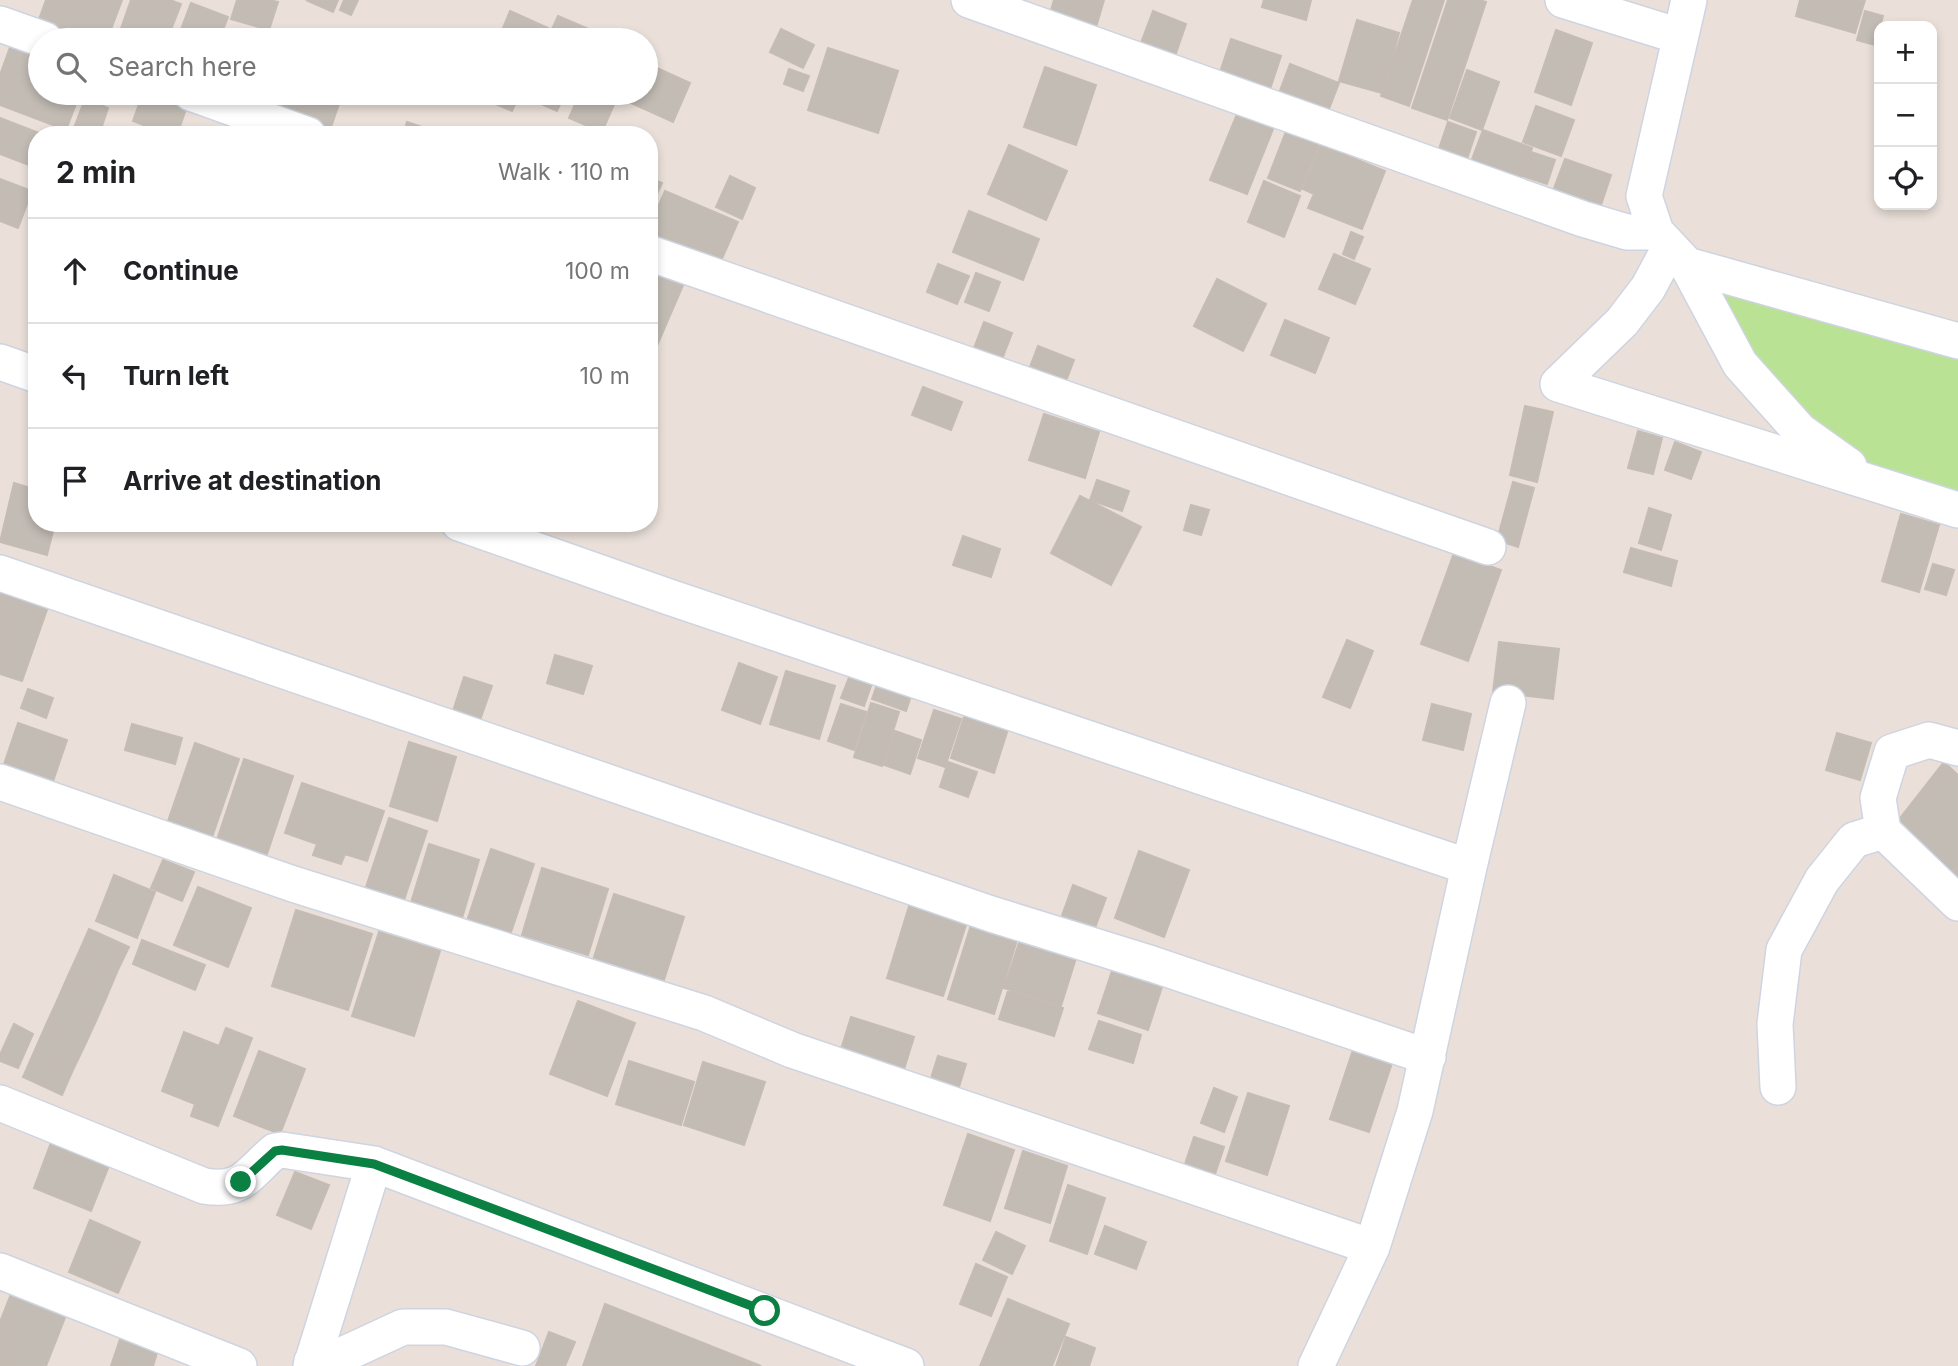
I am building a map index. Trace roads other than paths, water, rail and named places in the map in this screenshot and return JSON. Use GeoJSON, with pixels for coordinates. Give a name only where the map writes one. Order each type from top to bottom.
{"type":"FeatureCollection","features":[{"type":"Feature","properties":{"kind":"street"},"geometry":{"type":"LineString","coordinates":[[969,0],[1584,219],[1958,341]]}},
{"type":"Feature","properties":{"kind":"street"},"geometry":{"type":"LineString","coordinates":[[1563,0],[1679,36]]}},
{"type":"Feature","properties":{"kind":"street"},"geometry":{"type":"LineString","coordinates":[[1689,0],[1644,196],[1671,248],[1740,364],[1800,431],[1874,485]]}},
{"type":"Feature","properties":{"kind":"street"},"geometry":{"type":"LineString","coordinates":[[224,105],[283,126]]}},
{"type":"Feature","properties":{"kind":"street"},"geometry":{"type":"LineString","coordinates":[[1671,248],[1648,288],[1622,322],[1558,384],[1958,510]]}},
{"type":"Feature","properties":{"kind":"street"},"geometry":{"type":"LineString","coordinates":[[658,256],[1488,547]]}},
{"type":"Feature","properties":{"kind":"street"},"geometry":{"type":"LineString","coordinates":[[0,362],[28,372]]}},
{"type":"Feature","properties":{"kind":"street"},"geometry":{"type":"LineString","coordinates":[[485,532],[669,597],[1469,867]]}},
{"type":"Feature","properties":{"kind":"street"},"geometry":{"type":"LineString","coordinates":[[0,573],[991,914],[1152,964],[1428,1057]]}},
{"type":"Feature","properties":{"kind":"street"},"geometry":{"type":"LineString","coordinates":[[1316,1366],[1372,1247],[1415,1111],[1508,703]]}},
{"type":"Feature","properties":{"kind":"street"},"geometry":{"type":"LineString","coordinates":[[1958,748],[1929,740],[1892,752],[1878,798],[1883,831],[1958,903]]}},
{"type":"Feature","properties":{"kind":"street"},"geometry":{"type":"LineString","coordinates":[[0,782],[293,884],[704,1013],[792,1050],[1372,1247]]}},
{"type":"Feature","properties":{"kind":"street"},"geometry":{"type":"LineString","coordinates":[[1779,1087],[1775,1024],[1784,950],[1822,880],[1854,839],[1883,831]]}},
{"type":"Feature","properties":{"kind":"street"},"geometry":{"type":"LineString","coordinates":[[0,1103],[204,1186],[222,1189],[241,1182],[275,1151],[374,1164],[906,1366]]}},
{"type":"Feature","properties":{"kind":"street"},"geometry":{"type":"LineString","coordinates":[[311,1364],[374,1164]]}},
{"type":"Feature","properties":{"kind":"street"},"geometry":{"type":"LineString","coordinates":[[0,1270],[239,1366]]}},
{"type":"Feature","properties":{"kind":"street"},"geometry":{"type":"LineString","coordinates":[[311,1364],[336,1358],[403,1327],[446,1327],[522,1348]]}}]}
